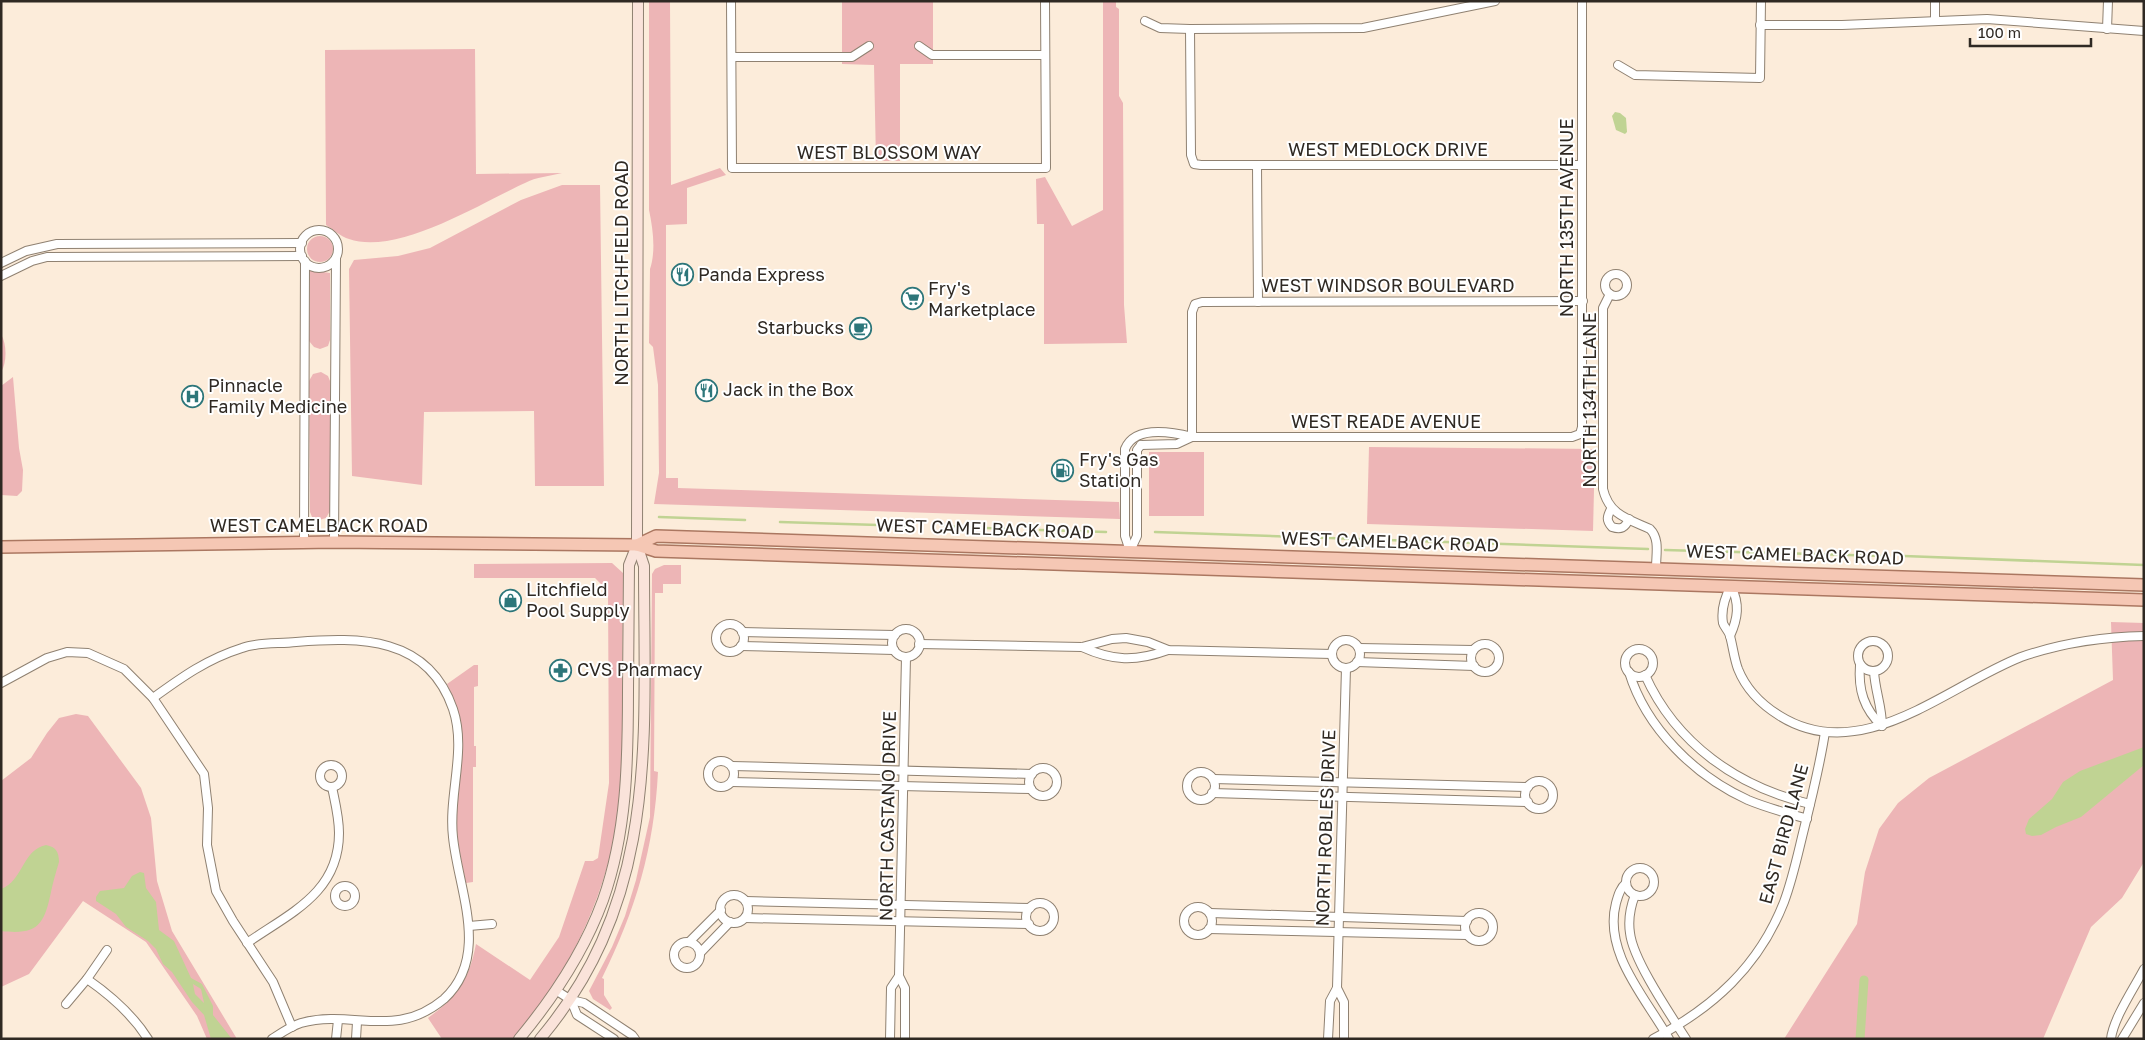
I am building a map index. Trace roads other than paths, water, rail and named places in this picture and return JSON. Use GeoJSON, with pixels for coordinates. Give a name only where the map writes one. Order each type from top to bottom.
{"type":"FeatureCollection","features":[{"type":"Feature","properties":{"kind":"main road","name":"NORTH LITCHFIELD ROAD"},"geometry":{"type":"LineString","coordinates":[[540,1039],[571,1000],[604,937],[623,886],[634,840],[643,762],[644,566],[637,546],[638,1]]}},
{"type":"Feature","properties":{"kind":"main road","name":"WEST CAMELBACK ROAD"},"geometry":{"type":"LineString","coordinates":[[637,546],[656,536],[2144,584]]}},
{"type":"Feature","properties":{"kind":"main road","name":"WEST CAMELBACK ROAD"},"geometry":{"type":"LineString","coordinates":[[1,547],[334,542],[637,546],[656,551],[2144,600]]}},
{"type":"Feature","properties":{"kind":"main road"},"geometry":{"type":"LineString","coordinates":[[823,556],[832,552],[850,550],[909,552],[919,550],[925,545],[938,552],[982,554],[996,562]]}},
{"type":"Feature","properties":{"kind":"main road","name":"NORTH LITCHFIELD ROAD"},"geometry":{"type":"LineString","coordinates":[[519,1039],[557,991],[580,952],[603,900],[619,839],[628,762],[629,565],[637,546]]}},
{"type":"Feature","properties":{"kind":"main road"},"geometry":{"type":"LineString","coordinates":[[1130,552],[1130,566]]}},
{"type":"Feature","properties":{"kind":"main road"},"geometry":{"type":"LineString","coordinates":[[1731,586],[1732,571]]}},
{"type":"Feature","properties":{"kind":"main road"},"geometry":{"type":"LineString","coordinates":[[1892,576],[1893,591]]}},
{"type":"Feature","properties":{"kind":"main road"},"geometry":{"type":"LineString","coordinates":[[628,762],[643,762]]}},
{"type":"Feature","properties":{"kind":"street"},"geometry":{"type":"LineString","coordinates":[[731,1],[732,57],[852,57],[869,46]]}},
{"type":"Feature","properties":{"kind":"street"},"geometry":{"type":"LineString","coordinates":[[919,46],[932,55],[1045,55],[1045,1]]}},
{"type":"Feature","properties":{"kind":"street"},"geometry":{"type":"LineString","coordinates":[[1145,21],[1160,28],[1190,29],[1364,28],[1495,1]]}},
{"type":"Feature","properties":{"kind":"street","name":"NORTH 135TH AVENUE"},"geometry":{"type":"LineString","coordinates":[[1580,434],[1582,427],[1582,1]]}},
{"type":"Feature","properties":{"kind":"street"},"geometry":{"type":"LineString","coordinates":[[1618,64],[1635,75],[1760,78],[1760,1]]}},
{"type":"Feature","properties":{"kind":"street"},"geometry":{"type":"LineString","coordinates":[[1934,1],[1935,20]]}},
{"type":"Feature","properties":{"kind":"street"},"geometry":{"type":"LineString","coordinates":[[2107,29],[2108,1]]}},
{"type":"Feature","properties":{"kind":"street"},"geometry":{"type":"LineString","coordinates":[[1760,25],[1842,25],[1987,19],[2144,32]]}},
{"type":"Feature","properties":{"kind":"street","name":"WEST MEDLOCK DRIVE"},"geometry":{"type":"LineString","coordinates":[[1190,29],[1191,155],[1194,164],[1582,165]]}},
{"type":"Feature","properties":{"kind":"street","name":"WEST BLOSSOM WAY"},"geometry":{"type":"LineString","coordinates":[[732,57],[732,168],[1046,168],[1045,55]]}},
{"type":"Feature","properties":{"kind":"street"},"geometry":{"type":"LineString","coordinates":[[1257,165],[1258,302]]}},
{"type":"Feature","properties":{"kind":"street"},"geometry":{"type":"LineString","coordinates":[[304,543],[304,259],[302,243],[305,237],[316,231],[328,233],[336,241],[338,253],[336,259],[334,542]]}},
{"type":"Feature","properties":{"kind":"street"},"geometry":{"type":"LineString","coordinates":[[262,243],[262,256]]}},
{"type":"Feature","properties":{"kind":"street"},"geometry":{"type":"LineString","coordinates":[[1,263],[26,251],[57,244],[302,243]]}},
{"type":"Feature","properties":{"kind":"street"},"geometry":{"type":"LineString","coordinates":[[198,244],[199,257]]}},
{"type":"Feature","properties":{"kind":"street"},"geometry":{"type":"LineString","coordinates":[[1,276],[32,261],[47,257],[262,256],[304,259],[310,265],[321,268],[332,264],[336,259]]}},
{"type":"Feature","properties":{"kind":"street","name":"NORTH 134TH LANE"},"geometry":{"type":"LineString","coordinates":[[1610,294],[1603,308],[1603,489],[1611,509],[1650,528],[1655,534],[1657,541],[1656,568]]}},
{"type":"Feature","properties":{"kind":"street","name":"WEST WINDSOR BOULEVARD"},"geometry":{"type":"LineString","coordinates":[[1192,438],[1192,312],[1195,304],[1202,302],[1582,301]]}},
{"type":"Feature","properties":{"kind":"street","name":"WEST READE AVENUE"},"geometry":{"type":"LineString","coordinates":[[1134,436],[1142,433],[1177,433],[1192,438],[1572,437],[1580,434]]}},
{"type":"Feature","properties":{"kind":"street"},"geometry":{"type":"LineString","coordinates":[[1168,433],[1168,444]]}},
{"type":"Feature","properties":{"kind":"street"},"geometry":{"type":"LineString","coordinates":[[1134,436],[1141,445],[1137,450],[1137,536],[1130,552],[1125,536],[1125,449],[1128,441],[1134,436]]}},
{"type":"Feature","properties":{"kind":"street","name":"WEST READE AVENUE"},"geometry":{"type":"LineString","coordinates":[[1141,445],[1177,444],[1192,438]]}},
{"type":"Feature","properties":{"kind":"street"},"geometry":{"type":"LineString","coordinates":[[1611,509],[1608,522],[1612,528],[1620,529],[1626,526],[1630,519]]}},
{"type":"Feature","properties":{"kind":"street"},"geometry":{"type":"LineString","coordinates":[[1730,636],[1736,622],[1737,598],[1731,586]]}},
{"type":"Feature","properties":{"kind":"street"},"geometry":{"type":"LineString","coordinates":[[1731,586],[1724,598],[1723,622],[1730,636],[1734,658],[1740,674],[1759,700],[1785,720],[1825,732],[1855,732],[1882,726],[2019,658],[2045,649],[2090,640],[2144,636]]}},
{"type":"Feature","properties":{"kind":"street"},"geometry":{"type":"LineString","coordinates":[[735,626],[742,632],[744,639],[741,646],[733,652],[724,651],[717,644],[716,635],[722,627],[735,626]]}},
{"type":"Feature","properties":{"kind":"street"},"geometry":{"type":"LineString","coordinates":[[901,630],[909,630],[917,636],[919,644],[914,654],[906,657],[899,655],[894,650],[892,642],[895,635],[901,630]]}},
{"type":"Feature","properties":{"kind":"street"},"geometry":{"type":"LineString","coordinates":[[742,632],[895,635]]}},
{"type":"Feature","properties":{"kind":"street"},"geometry":{"type":"LineString","coordinates":[[792,648],[793,633]]}},
{"type":"Feature","properties":{"kind":"street"},"geometry":{"type":"LineString","coordinates":[[843,634],[843,649]]}},
{"type":"Feature","properties":{"kind":"street"},"geometry":{"type":"LineString","coordinates":[[919,644],[1082,647],[1106,640],[1126,638],[1148,642],[1168,650]]}},
{"type":"Feature","properties":{"kind":"street"},"geometry":{"type":"LineString","coordinates":[[1332,654],[1338,643],[1345,640],[1353,642],[1358,648],[1360,656],[1357,662]]}},
{"type":"Feature","properties":{"kind":"street"},"geometry":{"type":"LineString","coordinates":[[152,698],[199,665],[244,647],[309,641],[367,641],[399,649],[432,672],[446,692],[454,710],[458,740],[452,832],[469,926],[468,956],[463,971],[445,998],[416,1017],[398,1023],[338,1020],[313,1021],[292,1027],[272,1039]]}},
{"type":"Feature","properties":{"kind":"street"},"geometry":{"type":"LineString","coordinates":[[1860,665],[1866,670],[1874,671],[1883,667],[1888,659],[1886,649],[1879,643],[1869,642],[1861,647],[1858,656],[1860,686],[1869,714],[1882,726]]}},
{"type":"Feature","properties":{"kind":"street"},"geometry":{"type":"LineString","coordinates":[[1332,654],[1338,665],[1346,668],[1357,662],[1474,666],[1481,671],[1489,670],[1496,665],[1498,657],[1495,649],[1488,645],[1480,645],[1473,650],[1358,648]]}},
{"type":"Feature","properties":{"kind":"street"},"geometry":{"type":"LineString","coordinates":[[741,646],[894,650]]}},
{"type":"Feature","properties":{"kind":"street"},"geometry":{"type":"LineString","coordinates":[[1082,647],[1099,655],[1123,659],[1139,658],[1168,650],[1332,654]]}},
{"type":"Feature","properties":{"kind":"street"},"geometry":{"type":"LineString","coordinates":[[1415,664],[1416,649]]}},
{"type":"Feature","properties":{"kind":"street"},"geometry":{"type":"LineString","coordinates":[[1629,672],[1634,676],[1645,675],[1651,669],[1652,660],[1648,652],[1639,649],[1630,652],[1626,659],[1629,672],[1635,690],[1654,723],[1673,746],[1706,775],[1739,795],[1767,807],[1807,819]]}},
{"type":"Feature","properties":{"kind":"street"},"geometry":{"type":"LineString","coordinates":[[1473,650],[1471,658],[1474,666]]}},
{"type":"Feature","properties":{"kind":"street"},"geometry":{"type":"LineString","coordinates":[[1,683],[47,658],[67,652],[88,653],[124,669],[152,698],[204,774],[208,808],[207,845],[216,891],[273,982],[292,1027]]}},
{"type":"Feature","properties":{"kind":"street","name":"NORTH CASTANO DRIVE"},"geometry":{"type":"LineString","coordinates":[[904,1039],[905,988],[899,976],[906,657]]}},
{"type":"Feature","properties":{"kind":"street","name":"NORTH ROBLES DRIVE"},"geometry":{"type":"LineString","coordinates":[[1328,1039],[1330,1001],[1337,988],[1346,668]]}},
{"type":"Feature","properties":{"kind":"street"},"geometry":{"type":"LineString","coordinates":[[1874,671],[1875,683],[1882,708],[1882,726]]}},
{"type":"Feature","properties":{"kind":"street"},"geometry":{"type":"LineString","coordinates":[[1645,675],[1657,701],[1685,735],[1715,762],[1745,780],[1774,793],[1810,804]]}},
{"type":"Feature","properties":{"kind":"street","name":"EAST BIRD LANE"},"geometry":{"type":"LineString","coordinates":[[1653,1039],[1667,1036],[1677,1026],[1711,1003],[1757,953],[1784,902],[1807,819],[1825,732]]}},
{"type":"Feature","properties":{"kind":"street"},"geometry":{"type":"LineString","coordinates":[[1673,746],[1685,735]]}},
{"type":"Feature","properties":{"kind":"street"},"geometry":{"type":"LineString","coordinates":[[1031,789],[778,782],[732,782],[725,786],[716,786],[710,781],[707,773],[710,765],[717,761],[726,761],[732,766],[778,768],[1032,774]]}},
{"type":"Feature","properties":{"kind":"street"},"geometry":{"type":"LineString","coordinates":[[732,766],[734,776],[732,782]]}},
{"type":"Feature","properties":{"kind":"street"},"geometry":{"type":"LineString","coordinates":[[778,768],[778,782]]}},
{"type":"Feature","properties":{"kind":"street"},"geometry":{"type":"LineString","coordinates":[[1039,768],[1049,770],[1055,775],[1056,785],[1052,792],[1047,795],[1037,794],[1031,789],[1029,781],[1032,774],[1039,768]]}},
{"type":"Feature","properties":{"kind":"street"},"geometry":{"type":"LineString","coordinates":[[832,769],[832,784]]}},
{"type":"Feature","properties":{"kind":"street"},"geometry":{"type":"LineString","coordinates":[[975,788],[976,772]]}},
{"type":"Feature","properties":{"kind":"street"},"geometry":{"type":"LineString","coordinates":[[1197,773],[1208,774],[1213,779],[1214,787],[1212,793],[1204,799],[1197,799],[1189,793],[1187,785],[1190,777],[1197,773]]}},
{"type":"Feature","properties":{"kind":"street"},"geometry":{"type":"LineString","coordinates":[[1213,779],[1528,788]]}},
{"type":"Feature","properties":{"kind":"street"},"geometry":{"type":"LineString","coordinates":[[1739,795],[1745,780]]}},
{"type":"Feature","properties":{"kind":"street"},"geometry":{"type":"LineString","coordinates":[[1271,781],[1271,795]]}},
{"type":"Feature","properties":{"kind":"street"},"geometry":{"type":"LineString","coordinates":[[1212,793],[1528,802],[1535,807],[1543,808],[1550,803],[1553,794],[1550,786],[1543,782],[1534,782],[1526,793],[1528,802]]}},
{"type":"Feature","properties":{"kind":"street"},"geometry":{"type":"LineString","coordinates":[[1414,784],[1414,799]]}},
{"type":"Feature","properties":{"kind":"street"},"geometry":{"type":"LineString","coordinates":[[1475,786],[1475,800]]}},
{"type":"Feature","properties":{"kind":"street"},"geometry":{"type":"LineString","coordinates":[[247,943],[309,901],[326,882],[334,865],[339,843],[332,787]]}},
{"type":"Feature","properties":{"kind":"street"},"geometry":{"type":"LineString","coordinates":[[1626,883],[1629,890],[1635,895],[1640,896],[1648,893],[1653,886],[1652,876],[1646,870],[1636,869],[1629,874],[1619,894],[1614,926],[1616,943],[1630,974],[1667,1036]]}},
{"type":"Feature","properties":{"kind":"street"},"geometry":{"type":"LineString","coordinates":[[326,882],[337,890]]}},
{"type":"Feature","properties":{"kind":"street"},"geometry":{"type":"LineString","coordinates":[[1635,895],[1630,908],[1630,925],[1634,951],[1686,1039]]}},
{"type":"Feature","properties":{"kind":"street"},"geometry":{"type":"LineString","coordinates":[[690,942],[721,910],[723,902],[730,896],[738,896],[746,901],[974,908],[1030,908],[1038,904],[1047,905],[1053,912],[1052,925],[1044,930],[1036,930],[1029,924],[1026,917],[1030,908]]}},
{"type":"Feature","properties":{"kind":"street"},"geometry":{"type":"LineString","coordinates":[[745,918],[748,910],[746,901]]}},
{"type":"Feature","properties":{"kind":"street"},"geometry":{"type":"LineString","coordinates":[[830,904],[830,920]]}},
{"type":"Feature","properties":{"kind":"street"},"geometry":{"type":"LineString","coordinates":[[974,908],[974,923]]}},
{"type":"Feature","properties":{"kind":"street"},"geometry":{"type":"LineString","coordinates":[[1210,913],[1212,923],[1206,932],[1197,934],[1189,931],[1185,922],[1187,914],[1194,908],[1203,908],[1210,913],[1467,921]]}},
{"type":"Feature","properties":{"kind":"street"},"geometry":{"type":"LineString","coordinates":[[721,910],[724,917],[730,922],[738,922],[745,918],[1029,924]]}},
{"type":"Feature","properties":{"kind":"street"},"geometry":{"type":"LineString","coordinates":[[1209,929],[1467,935],[1474,940],[1483,940],[1490,935],[1492,927],[1489,919],[1482,914],[1473,915],[1465,926],[1467,935]]}},
{"type":"Feature","properties":{"kind":"street"},"geometry":{"type":"LineString","coordinates":[[1268,930],[1269,915]]}},
{"type":"Feature","properties":{"kind":"street"},"geometry":{"type":"LineString","coordinates":[[1412,919],[1412,933]]}},
{"type":"Feature","properties":{"kind":"street"},"geometry":{"type":"LineString","coordinates":[[700,953],[697,946],[690,942],[680,943],[674,949],[674,958],[679,966],[692,968],[698,962],[700,953],[730,922]]}},
{"type":"Feature","properties":{"kind":"street"},"geometry":{"type":"LineString","coordinates":[[469,926],[492,924]]}},
{"type":"Feature","properties":{"kind":"street"},"geometry":{"type":"LineString","coordinates":[[1614,926],[1630,925]]}},
{"type":"Feature","properties":{"kind":"street"},"geometry":{"type":"LineString","coordinates":[[66,1004],[87,979],[107,950]]}},
{"type":"Feature","properties":{"kind":"street"},"geometry":{"type":"LineString","coordinates":[[1630,974],[1643,968]]}},
{"type":"Feature","properties":{"kind":"street"},"geometry":{"type":"LineString","coordinates":[[2111,1039],[2115,1026],[2144,969]]}},
{"type":"Feature","properties":{"kind":"street","name":"NORTH CASTANO DRIVE"},"geometry":{"type":"LineString","coordinates":[[890,1039],[891,988],[899,976]]}},
{"type":"Feature","properties":{"kind":"street"},"geometry":{"type":"LineString","coordinates":[[87,979],[115,1001],[142,1029],[148,1039]]}},
{"type":"Feature","properties":{"kind":"street","name":"NORTH ROBLES DRIVE"},"geometry":{"type":"LineString","coordinates":[[1337,988],[1344,1002],[1344,1039]]}},
{"type":"Feature","properties":{"kind":"street"},"geometry":{"type":"LineString","coordinates":[[557,991],[571,1000],[584,1003],[632,1035],[635,1039]]}},
{"type":"Feature","properties":{"kind":"street"},"geometry":{"type":"LineString","coordinates":[[571,1000],[577,1015],[614,1039]]}},
{"type":"Feature","properties":{"kind":"street"},"geometry":{"type":"LineString","coordinates":[[2122,1039],[2144,1003]]}},
{"type":"Feature","properties":{"kind":"street"},"geometry":{"type":"LineString","coordinates":[[336,1039],[338,1020]]}},
{"type":"Feature","properties":{"kind":"street"},"geometry":{"type":"LineString","coordinates":[[356,1039],[357,1022]]}},
{"type":"Feature","properties":{"kind":"waterway"},"geometry":{"type":"LineString","coordinates":[[659,517],[745,520]]}},
{"type":"Feature","properties":{"kind":"waterway"},"geometry":{"type":"LineString","coordinates":[[780,522],[911,526]]}},
{"type":"Feature","properties":{"kind":"waterway"},"geometry":{"type":"LineString","coordinates":[[945,526],[1007,529]]}},
{"type":"Feature","properties":{"kind":"waterway"},"geometry":{"type":"LineString","coordinates":[[1040,530],[1106,532]]}},
{"type":"Feature","properties":{"kind":"waterway"},"geometry":{"type":"LineString","coordinates":[[1155,532],[1648,549]]}},
{"type":"Feature","properties":{"kind":"waterway"},"geometry":{"type":"LineString","coordinates":[[1665,550],[1884,556]]}},
{"type":"Feature","properties":{"kind":"waterway"},"geometry":{"type":"LineString","coordinates":[[1904,556],[2144,565]]}},
{"type":"Feature","properties":{"kind":"waterway"},"geometry":{"type":"LineString","coordinates":[[1860,1039],[1864,980]]}},
{"type":"Feature","properties":{"kind":"place","name":"Panda Express"},"geometry":{"type":"Point","coordinates":[682,275]}},
{"type":"Feature","properties":{"kind":"place","name":"Fry's Marketplace"},"geometry":{"type":"Point","coordinates":[912,299]}},
{"type":"Feature","properties":{"kind":"place","name":"Starbucks"},"geometry":{"type":"Point","coordinates":[860,328]}},
{"type":"Feature","properties":{"kind":"place","name":"Jack in the Box"},"geometry":{"type":"Point","coordinates":[707,390]}},
{"type":"Feature","properties":{"kind":"place","name":"Pinnacle Family Medicine"},"geometry":{"type":"Point","coordinates":[192,396]}},
{"type":"Feature","properties":{"kind":"place","name":"Fry's Gas Station"},"geometry":{"type":"Point","coordinates":[1063,470]}},
{"type":"Feature","properties":{"kind":"place","name":"Litchfield Pool Supply"},"geometry":{"type":"Point","coordinates":[510,600]}},
{"type":"Feature","properties":{"kind":"place","name":"CVS Pharmacy"},"geometry":{"type":"Point","coordinates":[561,670]}}]}
